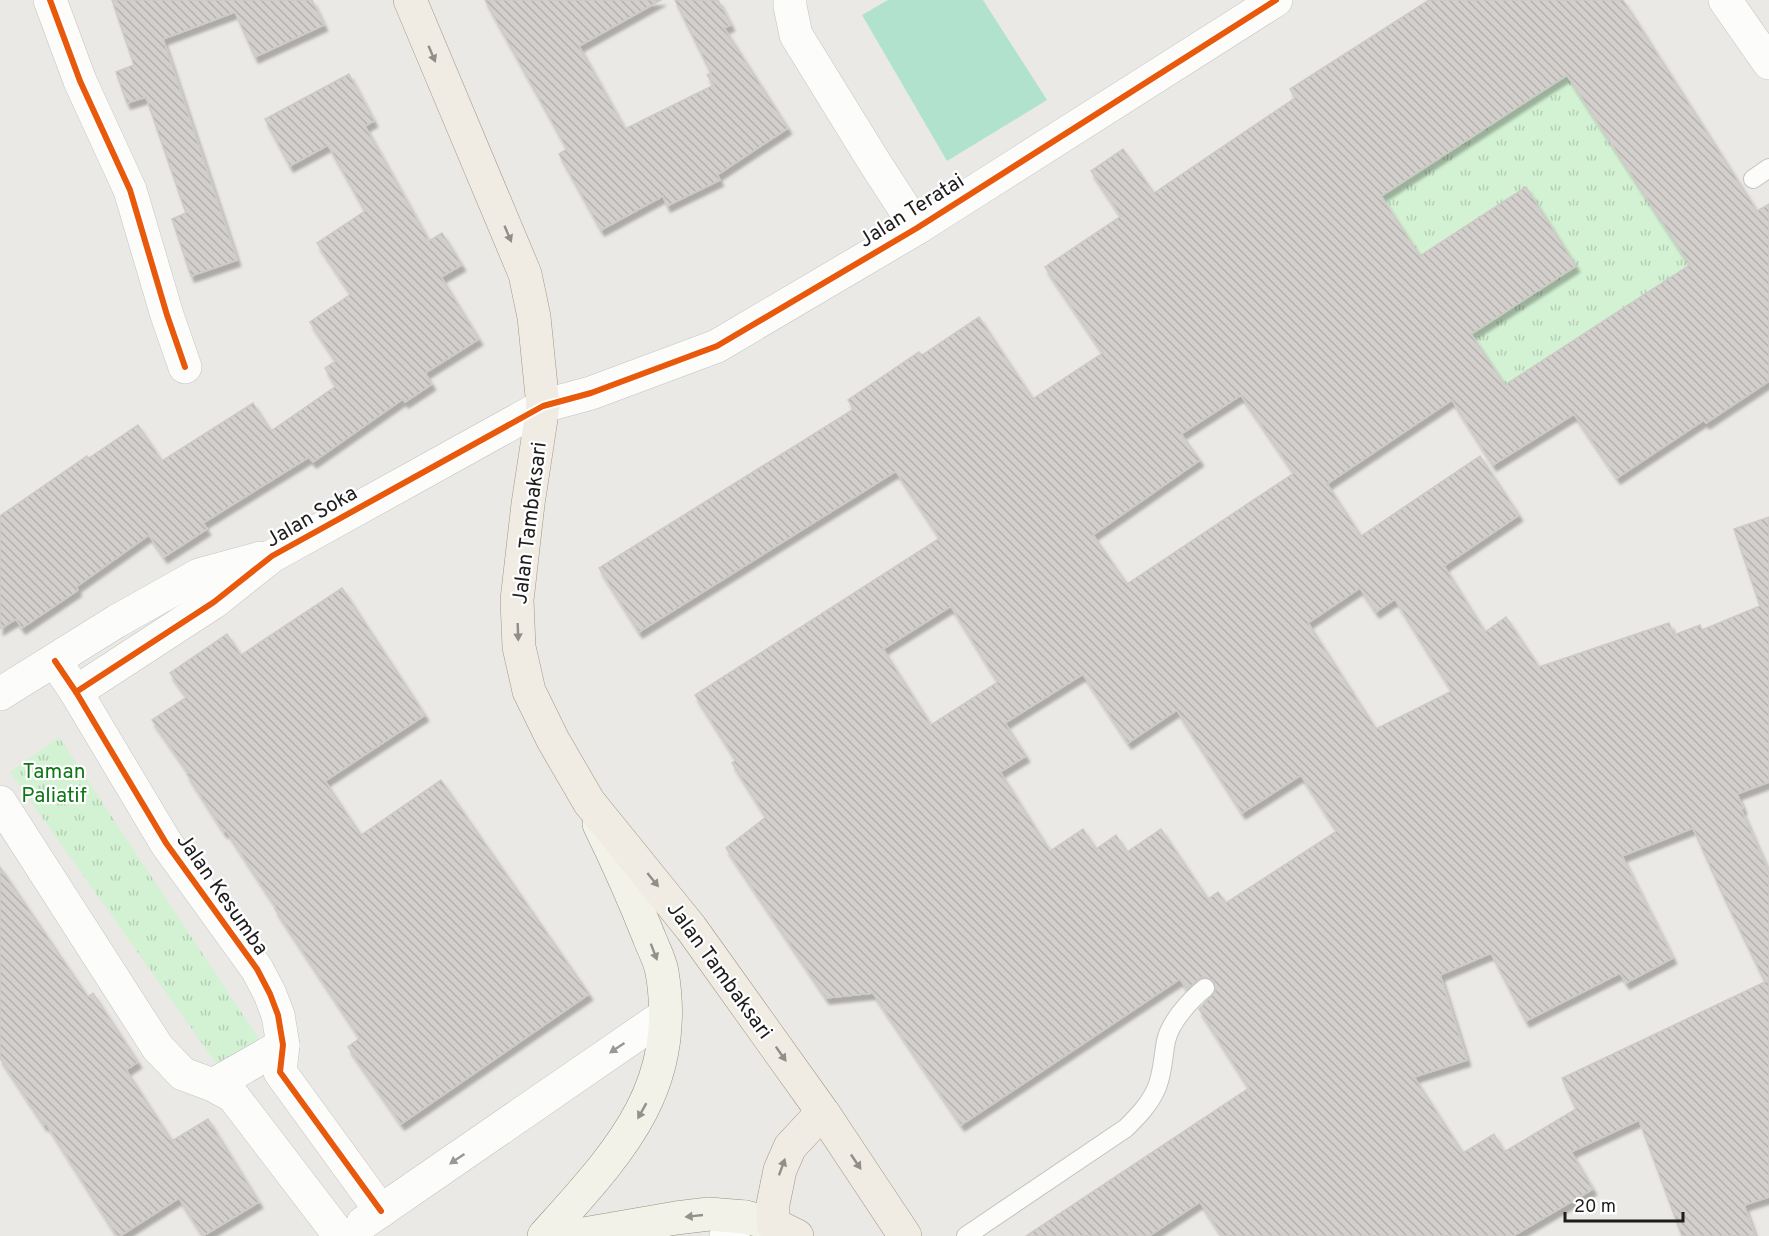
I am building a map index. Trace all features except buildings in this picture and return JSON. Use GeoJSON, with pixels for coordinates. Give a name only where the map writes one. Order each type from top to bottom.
{"type":"FeatureCollection","features":[{"type":"Feature","properties":{"kind":"main road","name":"Jalan Tambaksari"},"geometry":{"type":"LineString","coordinates":[[410,0],[525,274],[534,317],[543,406],[521,556],[517,600],[519,647],[529,691],[553,740],[590,802],[630,891],[661,970],[665,1014],[662,1059],[650,1096],[627,1137],[598,1176],[544,1236]]}},
{"type":"Feature","properties":{"kind":"main road","name":"Jalan Tambaksari"},"geometry":{"type":"LineString","coordinates":[[590,802],[691,928],[824,1114],[905,1236]]}},
{"type":"Feature","properties":{"kind":"main road"},"geometry":{"type":"LineString","coordinates":[[572,1236],[709,1214],[760,1228],[773,1204],[780,1170],[790,1147],[816,1119],[824,1114]]}},
{"type":"Feature","properties":{"kind":"street"},"geometry":{"type":"LineString","coordinates":[[50,0],[80,81],[129,190],[166,315],[185,367]]}},
{"type":"Feature","properties":{"kind":"street","name":"Jalan Teratai"},"geometry":{"type":"LineString","coordinates":[[790,0],[796,35],[917,228]]}},
{"type":"Feature","properties":{"kind":"street","name":"Jalan Teratai"},"geometry":{"type":"LineString","coordinates":[[543,406],[591,393],[717,346],[917,228],[1276,0]]}},
{"type":"Feature","properties":{"kind":"street"},"geometry":{"type":"LineString","coordinates":[[1725,0],[1769,63]]}},
{"type":"Feature","properties":{"kind":"street","name":"Jalan Soka"},"geometry":{"type":"LineString","coordinates":[[76,692],[214,602],[272,556],[543,406]]}},
{"type":"Feature","properties":{"kind":"street","name":"Jalan Soka"},"geometry":{"type":"LineString","coordinates":[[55,661],[117,621],[199,575],[272,556]]}},
{"type":"Feature","properties":{"kind":"street"},"geometry":{"type":"LineString","coordinates":[[0,694],[55,661]]}},
{"type":"Feature","properties":{"kind":"street","name":"Jalan Kesumba"},"geometry":{"type":"LineString","coordinates":[[55,661],[166,843],[257,969],[278,1015],[283,1045],[280,1072],[381,1211]]}},
{"type":"Feature","properties":{"kind":"street"},"geometry":{"type":"LineString","coordinates":[[0,802],[158,1048],[183,1074],[213,1085],[233,1096],[340,1236]]}},
{"type":"Feature","properties":{"kind":"street"},"geometry":{"type":"LineString","coordinates":[[346,1236],[665,1014]]}},
{"type":"Feature","properties":{"kind":"street"},"geometry":{"type":"LineString","coordinates":[[213,1085],[283,1045]]}},
{"type":"Feature","properties":{"kind":"lane"},"geometry":{"type":"LineString","coordinates":[[1753,179],[1769,168]]}},
{"type":"Feature","properties":{"kind":"lane"},"geometry":{"type":"LineString","coordinates":[[966,1236],[1126,1128],[1143,1110],[1157,1088],[1168,1035],[1187,1005],[1205,988]]}},
{"type":"Feature","properties":{"kind":"green space"},"geometry":{"type":"Polygon","coordinates":[[[888,0],[983,0],[1047,100],[947,161],[862,15],[888,0]]]}},
{"type":"Feature","properties":{"kind":"green space"},"geometry":{"type":"Polygon","coordinates":[[[1567,75],[1690,265],[1505,385],[1471,334],[1576,266],[1526,188],[1420,256],[1381,196],[1567,75]]]}},
{"type":"Feature","properties":{"kind":"green space","name":"Taman Paliatif"},"geometry":{"type":"Polygon","coordinates":[[[59,737],[263,1045],[223,1073],[10,772],[59,737]]]}},
{"type":"Feature","properties":{"kind":"cycle path"},"geometry":{"type":"LineString","coordinates":[[50,0],[80,81],[130,190],[185,367]]}},
{"type":"Feature","properties":{"kind":"cycle path"},"geometry":{"type":"LineString","coordinates":[[76,692],[214,602],[272,556],[543,406],[591,393],[717,346],[917,228],[1276,0]]}},
{"type":"Feature","properties":{"kind":"cycle path"},"geometry":{"type":"LineString","coordinates":[[55,661],[166,843],[257,969],[278,1015],[283,1045],[280,1072],[381,1211]]}}]}
